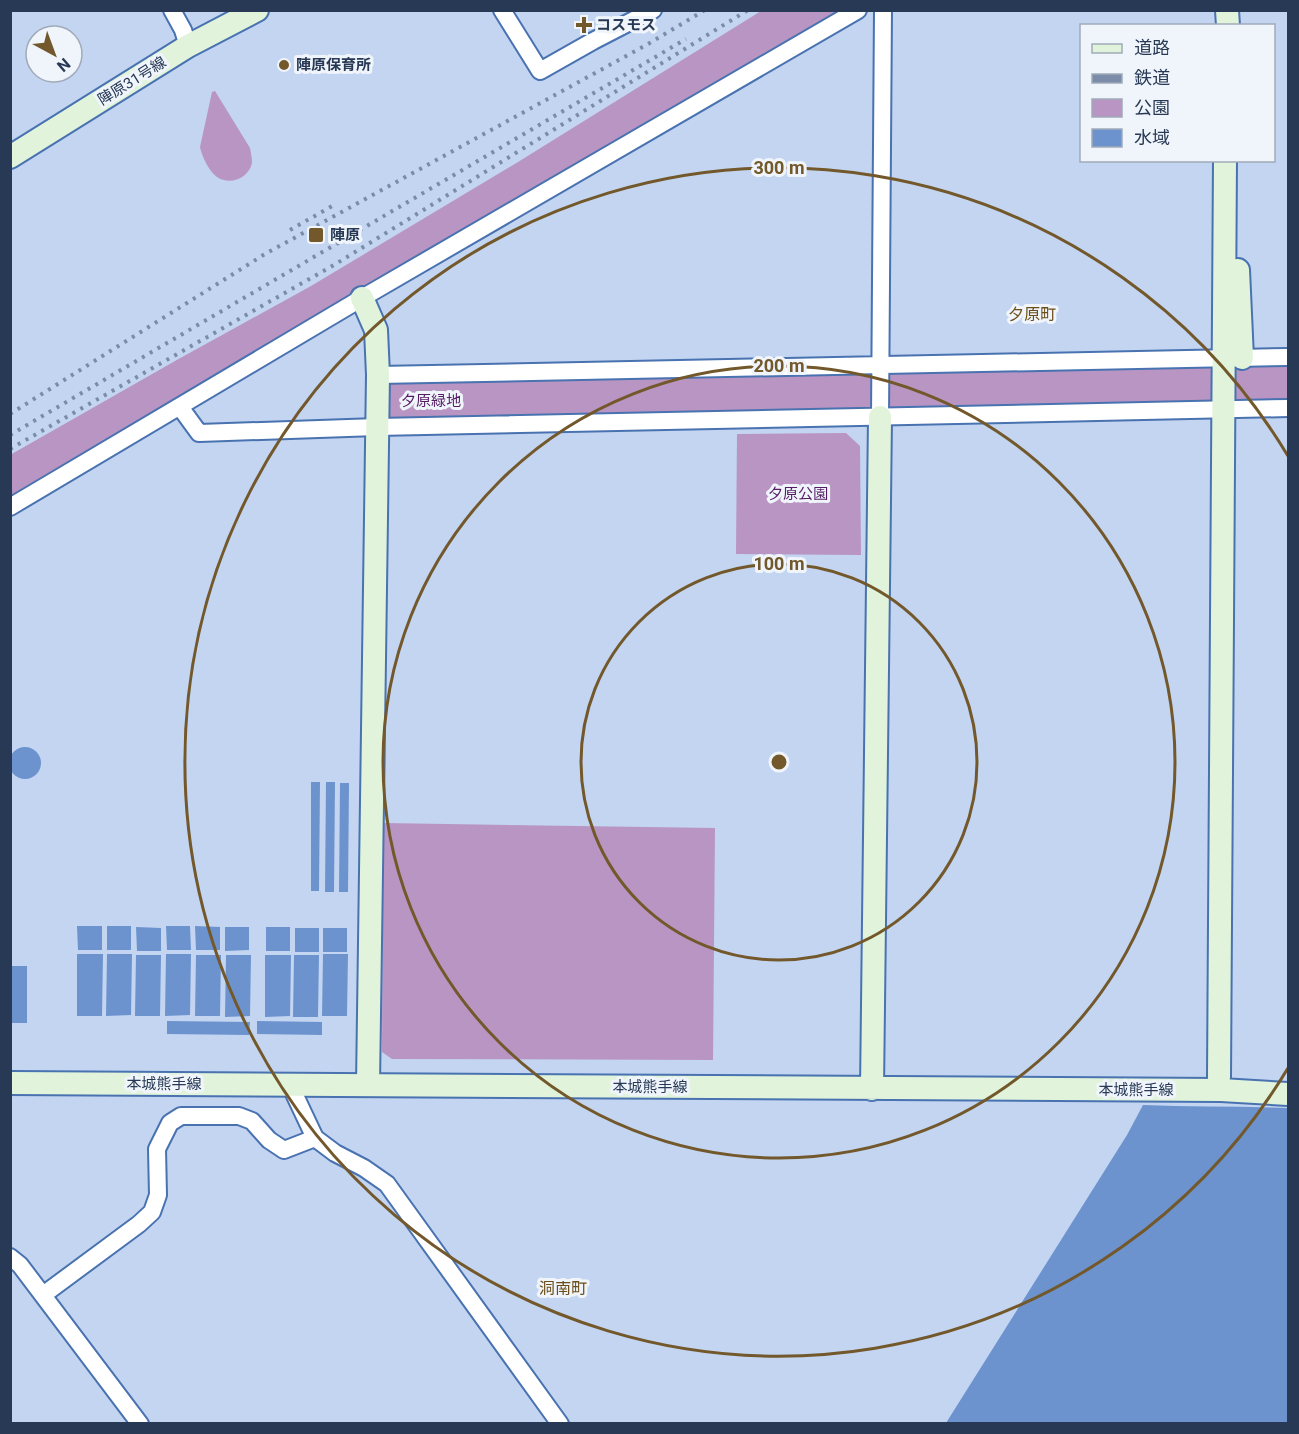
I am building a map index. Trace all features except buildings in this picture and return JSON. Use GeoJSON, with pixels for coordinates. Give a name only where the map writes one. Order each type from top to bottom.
{"type":"FeatureCollection","features":[{"type":"Feature","properties":{"kind":"street"},"geometry":{"type":"LineString","coordinates":[[172,10],[183,30],[188,46]]}},
{"type":"Feature","properties":{"kind":"street","name":"陣原31号線"},"geometry":{"type":"LineString","coordinates":[[10,157],[188,46],[257,10]]}},
{"type":"Feature","properties":{"kind":"street"},"geometry":{"type":"LineString","coordinates":[[502,10],[540,71],[652,10]]}},
{"type":"Feature","properties":{"kind":"street"},"geometry":{"type":"LineString","coordinates":[[10,507],[362,298],[858,10]]}},
{"type":"Feature","properties":{"kind":"street"},"geometry":{"type":"LineString","coordinates":[[872,1083],[883,10]]}},
{"type":"Feature","properties":{"kind":"street"},"geometry":{"type":"LineString","coordinates":[[1225,162],[1232,358]]}},
{"type":"Feature","properties":{"kind":"street"},"geometry":{"type":"LineString","coordinates":[[1219,1077],[1224,409],[1232,358],[1233,162]]}},
{"type":"Feature","properties":{"kind":"street"},"geometry":{"type":"LineString","coordinates":[[362,298],[376,330],[378,375],[368,1080]]}},
{"type":"Feature","properties":{"kind":"street"},"geometry":{"type":"LineString","coordinates":[[378,375],[1288,357]]}},
{"type":"Feature","properties":{"kind":"street"},"geometry":{"type":"LineString","coordinates":[[180,407],[199,433],[377,427],[1288,408]]}},
{"type":"Feature","properties":{"kind":"street","name":"本城熊手線"},"geometry":{"type":"LineString","coordinates":[[10,1072],[368,1080],[872,1083],[1221,1090],[1288,1094]]}},
{"type":"Feature","properties":{"kind":"street","name":"本城熊手線"},"geometry":{"type":"LineString","coordinates":[[872,1083],[1219,1077],[1288,1079]]}},
{"type":"Feature","properties":{"kind":"street","name":"本城熊手線"},"geometry":{"type":"LineString","coordinates":[[10,1083],[290,1085],[368,1080]]}},
{"type":"Feature","properties":{"kind":"street"},"geometry":{"type":"LineString","coordinates":[[290,1085],[315,1138],[335,1153],[364,1168],[387,1184],[560,1424]]}},
{"type":"Feature","properties":{"kind":"street"},"geometry":{"type":"LineString","coordinates":[[43,1295],[152,1212],[158,1195],[157,1149],[170,1123],[181,1116],[239,1116],[252,1121],[269,1140],[284,1150],[315,1138]]}},
{"type":"Feature","properties":{"kind":"street"},"geometry":{"type":"LineString","coordinates":[[10,1257],[20,1264],[140,1424]]}},
{"type":"Feature","properties":{"kind":"green space"},"geometry":{"type":"Polygon","coordinates":[[[761,11],[844,11],[535,187],[11,496],[10,455],[311,286],[518,162],[761,11]]]}},
{"type":"Feature","properties":{"kind":"green space"},"geometry":{"type":"Polygon","coordinates":[[[215,91],[250,148],[252,163],[247,173],[238,179],[228,181],[217,177],[202,155],[200,147],[212,92],[215,91]]]}},
{"type":"Feature","properties":{"kind":"green space","name":"夕原緑地"},"geometry":{"type":"Polygon","coordinates":[[[1288,364],[1288,403],[388,419],[386,385],[389,382],[1288,364]]]}},
{"type":"Feature","properties":{"kind":"green space","name":"夕原公園"},"geometry":{"type":"Polygon","coordinates":[[[846,433],[860,446],[861,555],[736,554],[737,434],[846,433]]]}},
{"type":"Feature","properties":{"kind":"green space"},"geometry":{"type":"Polygon","coordinates":[[[383,823],[715,828],[713,1060],[392,1059],[382,1052],[383,823]]]}},
{"type":"Feature","properties":{"kind":"water"},"geometry":{"type":"Polygon","coordinates":[[[25,747],[37,751],[41,763],[37,775],[25,779],[13,775],[9,763],[13,751],[25,747]]]}},
{"type":"Feature","properties":{"kind":"water"},"geometry":{"type":"Polygon","coordinates":[[[311,782],[320,782],[319,891],[311,891],[311,782]]]}},
{"type":"Feature","properties":{"kind":"water"},"geometry":{"type":"Polygon","coordinates":[[[326,782],[335,782],[334,892],[325,892],[326,782]]]}},
{"type":"Feature","properties":{"kind":"water"},"geometry":{"type":"Polygon","coordinates":[[[340,783],[349,783],[348,892],[339,892],[340,783]]]}},
{"type":"Feature","properties":{"kind":"water"},"geometry":{"type":"Polygon","coordinates":[[[77,926],[102,926],[102,950],[78,950],[77,926]]]}},
{"type":"Feature","properties":{"kind":"water"},"geometry":{"type":"Polygon","coordinates":[[[107,926],[131,926],[131,950],[107,950],[107,926]]]}},
{"type":"Feature","properties":{"kind":"water"},"geometry":{"type":"Polygon","coordinates":[[[166,926],[190,926],[191,950],[167,950],[166,926]]]}},
{"type":"Feature","properties":{"kind":"water"},"geometry":{"type":"Polygon","coordinates":[[[195,926],[220,927],[220,950],[196,950],[195,926]]]}},
{"type":"Feature","properties":{"kind":"water"},"geometry":{"type":"Polygon","coordinates":[[[136,927],[161,928],[161,951],[137,951],[136,927]]]}},
{"type":"Feature","properties":{"kind":"water"},"geometry":{"type":"Polygon","coordinates":[[[225,927],[249,927],[249,950],[225,951],[225,927]]]}},
{"type":"Feature","properties":{"kind":"water"},"geometry":{"type":"Polygon","coordinates":[[[266,927],[290,927],[290,951],[266,951],[266,927]]]}},
{"type":"Feature","properties":{"kind":"water"},"geometry":{"type":"Polygon","coordinates":[[[295,928],[319,928],[319,952],[295,952],[295,928]]]}},
{"type":"Feature","properties":{"kind":"water"},"geometry":{"type":"Polygon","coordinates":[[[323,928],[347,928],[347,952],[323,952],[323,928]]]}},
{"type":"Feature","properties":{"kind":"water"},"geometry":{"type":"Polygon","coordinates":[[[77,954],[103,954],[102,1016],[77,1016],[77,954]]]}},
{"type":"Feature","properties":{"kind":"water"},"geometry":{"type":"Polygon","coordinates":[[[107,954],[132,954],[131,1015],[106,1016],[107,954]]]}},
{"type":"Feature","properties":{"kind":"water"},"geometry":{"type":"Polygon","coordinates":[[[166,954],[191,954],[190,1015],[165,1016],[166,954]]]}},
{"type":"Feature","properties":{"kind":"water"},"geometry":{"type":"Polygon","coordinates":[[[323,954],[348,954],[347,1016],[322,1016],[323,954]]]}},
{"type":"Feature","properties":{"kind":"water"},"geometry":{"type":"Polygon","coordinates":[[[136,955],[161,955],[160,1016],[135,1016],[136,955]]]}},
{"type":"Feature","properties":{"kind":"water"},"geometry":{"type":"Polygon","coordinates":[[[196,955],[221,955],[220,1016],[195,1016],[196,955]]]}},
{"type":"Feature","properties":{"kind":"water"},"geometry":{"type":"Polygon","coordinates":[[[226,955],[251,955],[250,1016],[225,1017],[226,955]]]}},
{"type":"Feature","properties":{"kind":"water"},"geometry":{"type":"Polygon","coordinates":[[[265,955],[291,955],[290,1016],[265,1017],[265,955]]]}},
{"type":"Feature","properties":{"kind":"water"},"geometry":{"type":"Polygon","coordinates":[[[294,955],[319,955],[318,1017],[293,1017],[294,955]]]}},
{"type":"Feature","properties":{"kind":"water"},"geometry":{"type":"Polygon","coordinates":[[[11,966],[27,966],[27,1023],[11,1023],[11,966]]]}},
{"type":"Feature","properties":{"kind":"water"},"geometry":{"type":"Polygon","coordinates":[[[167,1021],[250,1022],[249,1035],[167,1034],[167,1021]]]}},
{"type":"Feature","properties":{"kind":"water"},"geometry":{"type":"Polygon","coordinates":[[[257,1021],[322,1022],[322,1035],[257,1034],[257,1021]]]}},
{"type":"Feature","properties":{"kind":"water"},"geometry":{"type":"Polygon","coordinates":[[[1143,1105],[1288,1108],[1288,1423],[946,1423],[1127,1135],[1143,1105]]]}},
{"type":"Feature","properties":{"kind":"railway"},"geometry":{"type":"LineString","coordinates":[[10,414],[265,254],[648,44],[705,10]]}},
{"type":"Feature","properties":{"kind":"railway"},"geometry":{"type":"LineString","coordinates":[[10,449],[334,265],[748,10]]}},
{"type":"Feature","properties":{"kind":"railway"},"geometry":{"type":"LineString","coordinates":[[10,435],[686,39]]}},
{"type":"Feature","properties":{"kind":"railway"},"geometry":{"type":"LineString","coordinates":[[290,230],[334,205]]}},
{"type":"Feature","properties":{"kind":"place","name":"コスモス"},"geometry":{"type":"Point","coordinates":[584,25]}},
{"type":"Feature","properties":{"kind":"place","name":"陣原保育所"},"geometry":{"type":"Point","coordinates":[284,65]}},
{"type":"Feature","properties":{"kind":"place","name":"陣原"},"geometry":{"type":"Point","coordinates":[316,235]}},
{"type":"Feature","properties":{"kind":"district","name":"夕原町"},"geometry":{"type":"Point","coordinates":[1032,314]}},
{"type":"Feature","properties":{"kind":"district","name":"洞南町"},"geometry":{"type":"Point","coordinates":[563,1288]}}]}
